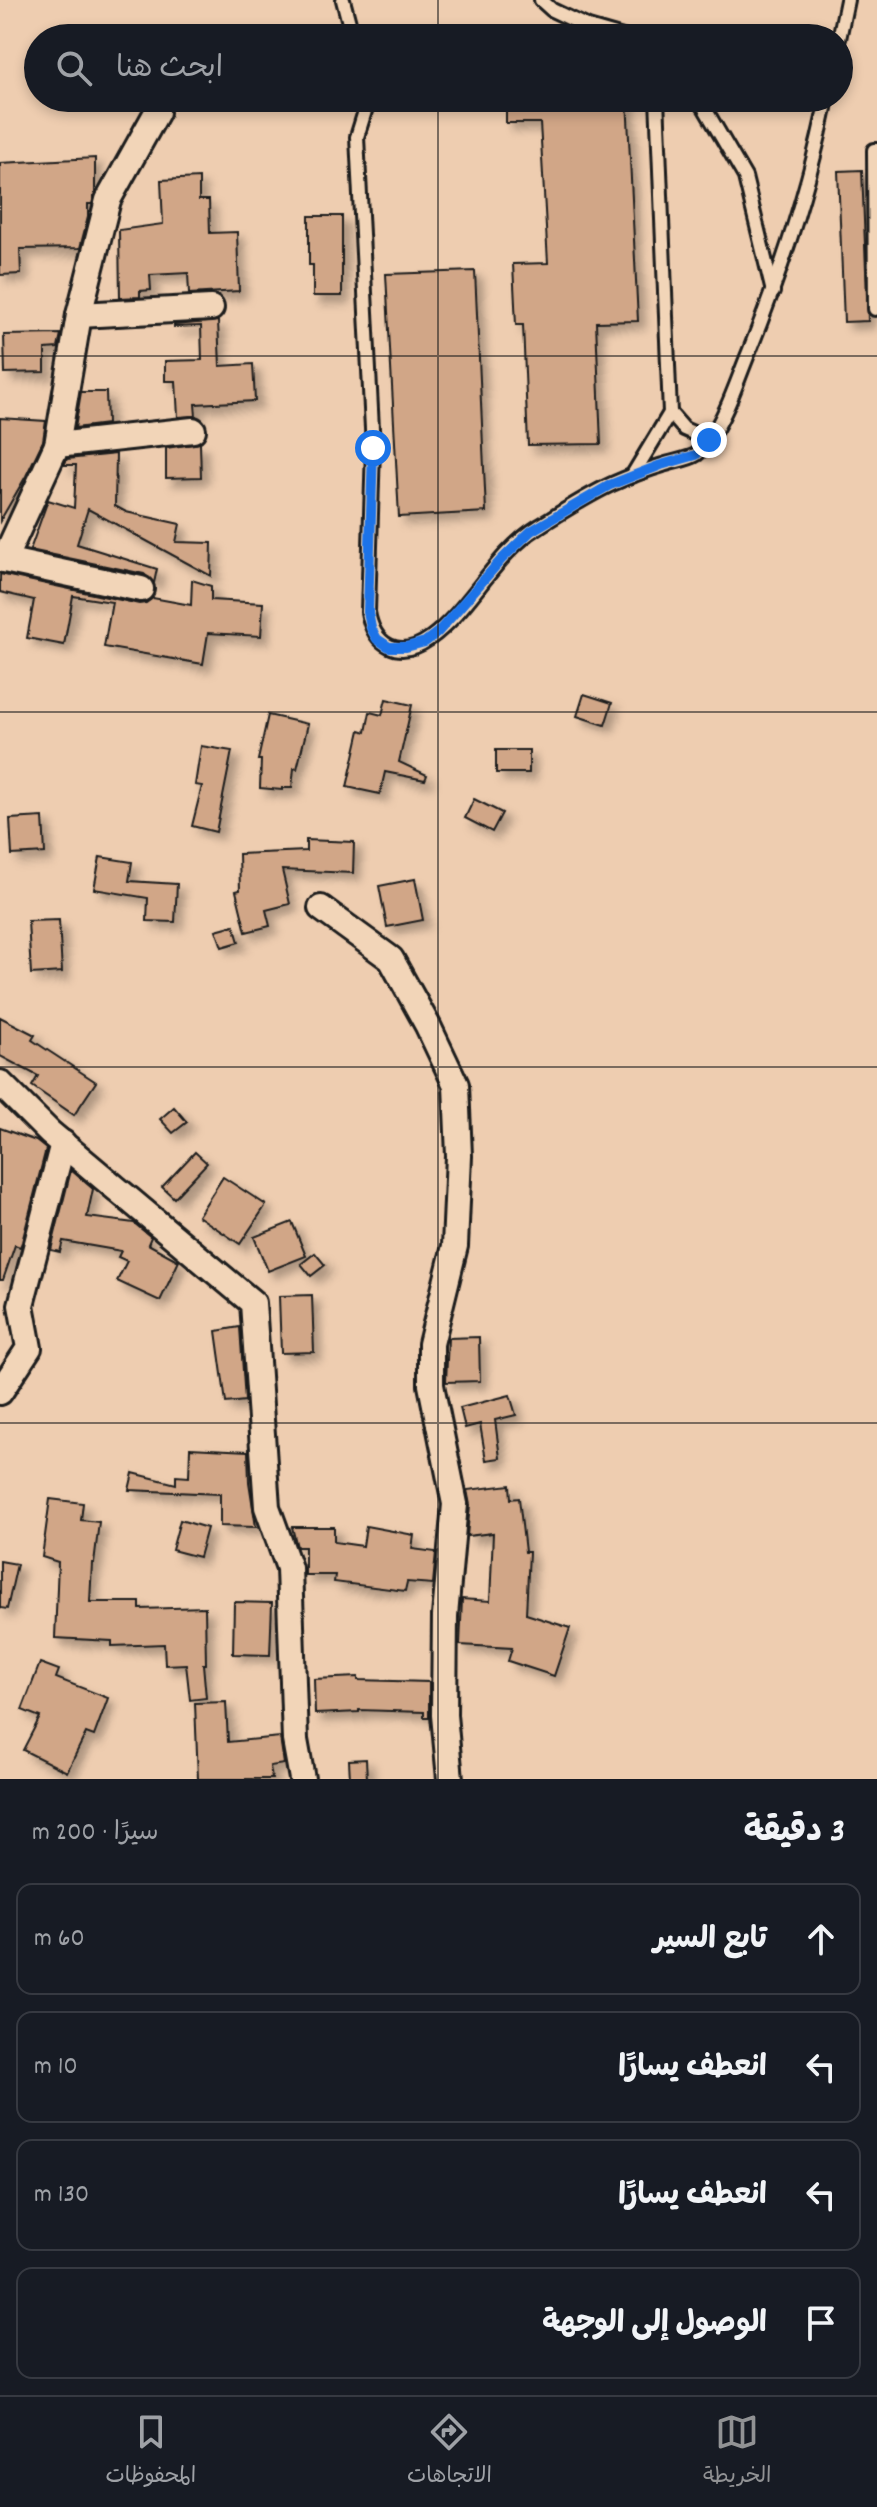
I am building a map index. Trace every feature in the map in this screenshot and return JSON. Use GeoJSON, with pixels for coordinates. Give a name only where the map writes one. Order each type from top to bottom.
{"type":"FeatureCollection","features":[{"type":"Feature","properties":{"kind":"street"},"geometry":{"type":"LineString","coordinates":[[141,589],[2,560],[57,445],[79,315],[108,200],[157,112]]}},
{"type":"Feature","properties":{"kind":"street"},"geometry":{"type":"LineString","coordinates":[[79,315],[211,308]]}},
{"type":"Feature","properties":{"kind":"street"},"geometry":{"type":"LineString","coordinates":[[57,445],[193,430]]}},
{"type":"Feature","properties":{"kind":"street"},"geometry":{"type":"LineString","coordinates":[[321,908],[391,959],[456,1085],[459,1156],[455,1246],[431,1344],[431,1385],[455,1504],[445,1616],[444,1715],[450,1779]]}},
{"type":"Feature","properties":{"kind":"street"},"geometry":{"type":"LineString","coordinates":[[0,1083],[63,1143],[253,1303],[267,1507],[289,1568],[295,1740],[302,1779]]}},
{"type":"Feature","properties":{"kind":"street"},"geometry":{"type":"LineString","coordinates":[[0,1392],[29,1348],[21,1305],[63,1143]]}},
{"type":"Feature","properties":{"kind":"lane"},"geometry":{"type":"LineString","coordinates":[[343,0],[349,24]]}},
{"type":"Feature","properties":{"kind":"lane"},"geometry":{"type":"LineString","coordinates":[[541,0],[552,10],[582,24]]}},
{"type":"Feature","properties":{"kind":"lane"},"geometry":{"type":"LineString","coordinates":[[842,24],[847,0]]}},
{"type":"Feature","properties":{"kind":"lane"},"geometry":{"type":"LineString","coordinates":[[365,112],[357,137],[373,448],[368,612],[377,639],[389,647],[425,642],[438,632],[501,560],[531,531],[610,485],[696,455],[709,440],[731,397],[773,292],[810,172],[824,112]]}},
{"type":"Feature","properties":{"kind":"lane"},"geometry":{"type":"LineString","coordinates":[[632,476],[670,413],[658,112]]}},
{"type":"Feature","properties":{"kind":"lane"},"geometry":{"type":"LineString","coordinates":[[707,112],[745,177],[773,292]]}},
{"type":"Feature","properties":{"kind":"lane"},"geometry":{"type":"LineString","coordinates":[[875,309],[874,150],[877,150]]}},
{"type":"Feature","properties":{"kind":"lane"},"geometry":{"type":"LineString","coordinates":[[670,413],[684,429],[709,440]]}},
{"type":"Feature","properties":{"kind":"building"},"geometry":{"type":"Polygon","coordinates":[[[506,112],[628,112],[638,321],[596,322],[601,444],[528,445],[523,325],[516,325],[513,264],[548,263],[540,123],[506,123],[506,112]]]}},
{"type":"Feature","properties":{"kind":"building"},"geometry":{"type":"Polygon","coordinates":[[[95,158],[95,193],[92,204],[88,204],[80,248],[20,249],[21,274],[0,275],[0,163],[95,158]]]}},
{"type":"Feature","properties":{"kind":"building"},"geometry":{"type":"Polygon","coordinates":[[[862,170],[868,321],[844,322],[838,171],[862,170]]]}},
{"type":"Feature","properties":{"kind":"building"},"geometry":{"type":"Polygon","coordinates":[[[199,178],[199,200],[209,200],[210,233],[237,232],[239,291],[189,294],[188,273],[150,275],[151,290],[140,291],[140,297],[120,298],[119,230],[163,224],[161,180],[199,178]]]}},
{"type":"Feature","properties":{"kind":"building"},"geometry":{"type":"Polygon","coordinates":[[[309,216],[342,216],[342,296],[313,296],[313,265],[309,265],[309,216]]]}},
{"type":"Feature","properties":{"kind":"building"},"geometry":{"type":"Polygon","coordinates":[[[475,271],[486,512],[399,517],[386,274],[475,271]]]}},
{"type":"Feature","properties":{"kind":"building"},"geometry":{"type":"Polygon","coordinates":[[[218,321],[220,366],[253,364],[255,401],[195,404],[196,416],[178,417],[176,381],[165,381],[165,361],[202,360],[201,326],[174,325],[218,321]]]}},
{"type":"Feature","properties":{"kind":"building"},"geometry":{"type":"Polygon","coordinates":[[[61,334],[58,348],[45,349],[45,372],[5,373],[4,335],[61,334]]]}},
{"type":"Feature","properties":{"kind":"building"},"geometry":{"type":"Polygon","coordinates":[[[81,392],[106,392],[107,424],[75,428],[81,392]]]}},
{"type":"Feature","properties":{"kind":"building"},"geometry":{"type":"Polygon","coordinates":[[[0,418],[46,421],[43,441],[0,521],[0,418]]]}},
{"type":"Feature","properties":{"kind":"building"},"geometry":{"type":"Polygon","coordinates":[[[200,443],[201,477],[166,478],[166,448],[200,443]]]}},
{"type":"Feature","properties":{"kind":"building"},"geometry":{"type":"Polygon","coordinates":[[[116,454],[115,506],[126,512],[180,524],[176,542],[212,543],[211,576],[88,509],[77,544],[157,569],[154,583],[144,574],[30,550],[48,500],[74,508],[76,465],[64,465],[67,459],[116,454]]]}},
{"type":"Feature","properties":{"kind":"building"},"geometry":{"type":"Polygon","coordinates":[[[0,574],[139,604],[153,598],[191,605],[192,580],[211,586],[211,600],[263,603],[261,636],[208,633],[203,664],[104,647],[112,602],[73,596],[64,645],[27,638],[34,600],[0,592],[0,574]]]}},
{"type":"Feature","properties":{"kind":"building"},"geometry":{"type":"Polygon","coordinates":[[[584,694],[612,703],[605,725],[577,716],[584,694]]]}},
{"type":"Feature","properties":{"kind":"building"},"geometry":{"type":"Polygon","coordinates":[[[386,699],[412,705],[399,762],[427,775],[425,780],[385,772],[380,794],[347,787],[360,730],[366,732],[370,712],[382,715],[386,699]]]}},
{"type":"Feature","properties":{"kind":"building"},"geometry":{"type":"Polygon","coordinates":[[[268,715],[308,724],[297,769],[294,768],[292,788],[260,788],[261,760],[258,760],[268,715]]]}},
{"type":"Feature","properties":{"kind":"building"},"geometry":{"type":"Polygon","coordinates":[[[201,746],[232,751],[216,832],[192,826],[202,786],[195,785],[201,746]]]}},
{"type":"Feature","properties":{"kind":"building"},"geometry":{"type":"Polygon","coordinates":[[[496,750],[529,750],[529,773],[496,773],[496,750]]]}},
{"type":"Feature","properties":{"kind":"building"},"geometry":{"type":"Polygon","coordinates":[[[474,799],[502,813],[492,832],[465,818],[474,799]]]}},
{"type":"Feature","properties":{"kind":"building"},"geometry":{"type":"Polygon","coordinates":[[[43,817],[45,853],[12,855],[10,819],[43,817]]]}},
{"type":"Feature","properties":{"kind":"building"},"geometry":{"type":"Polygon","coordinates":[[[306,840],[354,842],[353,873],[282,870],[290,904],[266,910],[270,926],[246,932],[236,891],[240,890],[239,854],[306,851],[306,840]]]}},
{"type":"Feature","properties":{"kind":"building"},"geometry":{"type":"Polygon","coordinates":[[[100,857],[132,862],[129,881],[177,884],[175,922],[147,921],[148,898],[94,889],[100,857]]]}},
{"type":"Feature","properties":{"kind":"building"},"geometry":{"type":"Polygon","coordinates":[[[415,879],[423,920],[387,927],[379,886],[415,879]]]}},
{"type":"Feature","properties":{"kind":"building"},"geometry":{"type":"Polygon","coordinates":[[[59,920],[62,972],[31,974],[28,921],[59,920]]]}},
{"type":"Feature","properties":{"kind":"building"},"geometry":{"type":"Polygon","coordinates":[[[234,925],[239,942],[222,947],[216,930],[234,925]]]}},
{"type":"Feature","properties":{"kind":"building"},"geometry":{"type":"Polygon","coordinates":[[[0,1017],[35,1035],[32,1040],[96,1082],[74,1115],[32,1086],[38,1076],[0,1056],[0,1017]]]}},
{"type":"Feature","properties":{"kind":"building"},"geometry":{"type":"Polygon","coordinates":[[[174,1107],[187,1122],[173,1133],[160,1119],[174,1107]]]}},
{"type":"Feature","properties":{"kind":"building"},"geometry":{"type":"Polygon","coordinates":[[[0,1128],[36,1141],[46,1149],[22,1242],[20,1247],[15,1245],[3,1280],[0,1280],[0,1128]]]}},
{"type":"Feature","properties":{"kind":"building"},"geometry":{"type":"Polygon","coordinates":[[[195,1152],[207,1163],[174,1198],[162,1187],[195,1152]]]}},
{"type":"Feature","properties":{"kind":"building"},"geometry":{"type":"Polygon","coordinates":[[[71,1170],[93,1189],[87,1217],[134,1223],[151,1237],[148,1244],[179,1261],[160,1301],[117,1281],[127,1261],[118,1257],[121,1251],[63,1241],[60,1252],[51,1250],[71,1170]]]}},
{"type":"Feature","properties":{"kind":"building"},"geometry":{"type":"Polygon","coordinates":[[[223,1177],[266,1205],[240,1244],[198,1216],[223,1177]]]}},
{"type":"Feature","properties":{"kind":"building"},"geometry":{"type":"Polygon","coordinates":[[[292,1222],[306,1256],[268,1271],[254,1237],[292,1222]]]}},
{"type":"Feature","properties":{"kind":"building"},"geometry":{"type":"Polygon","coordinates":[[[315,1253],[325,1265],[311,1276],[301,1264],[315,1253]]]}},
{"type":"Feature","properties":{"kind":"building"},"geometry":{"type":"Polygon","coordinates":[[[312,1295],[314,1352],[281,1353],[279,1296],[312,1295]]]}},
{"type":"Feature","properties":{"kind":"building"},"geometry":{"type":"Polygon","coordinates":[[[240,1327],[245,1401],[226,1403],[216,1331],[240,1327]]]}},
{"type":"Feature","properties":{"kind":"building"},"geometry":{"type":"Polygon","coordinates":[[[479,1337],[480,1381],[446,1382],[448,1338],[479,1337]]]}},
{"type":"Feature","properties":{"kind":"building"},"geometry":{"type":"Polygon","coordinates":[[[510,1395],[516,1415],[495,1420],[500,1458],[486,1460],[480,1424],[465,1428],[460,1408],[510,1395]]]}},
{"type":"Feature","properties":{"kind":"building"},"geometry":{"type":"Polygon","coordinates":[[[190,1448],[248,1451],[256,1527],[220,1526],[220,1494],[129,1490],[133,1473],[176,1484],[176,1476],[189,1477],[190,1448]]]}},
{"type":"Feature","properties":{"kind":"building"},"geometry":{"type":"Polygon","coordinates":[[[510,1485],[511,1499],[519,1498],[525,1552],[529,1552],[526,1614],[570,1628],[554,1676],[508,1661],[512,1648],[460,1645],[462,1599],[490,1601],[493,1533],[467,1536],[470,1505],[467,1490],[510,1485]]]}},
{"type":"Feature","properties":{"kind":"building"},"geometry":{"type":"Polygon","coordinates":[[[50,1499],[83,1503],[81,1520],[99,1522],[90,1602],[140,1602],[140,1609],[205,1607],[206,1664],[203,1664],[206,1698],[190,1700],[186,1664],[165,1665],[164,1644],[112,1646],[112,1641],[55,1638],[58,1562],[42,1557],[50,1499]]]}},
{"type":"Feature","properties":{"kind":"building"},"geometry":{"type":"Polygon","coordinates":[[[180,1520],[207,1528],[199,1557],[172,1550],[180,1520]]]}},
{"type":"Feature","properties":{"kind":"building"},"geometry":{"type":"Polygon","coordinates":[[[366,1526],[414,1535],[412,1549],[436,1552],[433,1584],[407,1582],[405,1591],[334,1582],[335,1575],[305,1575],[305,1547],[297,1547],[292,1527],[334,1527],[334,1542],[363,1546],[366,1526]]]}},
{"type":"Feature","properties":{"kind":"building"},"geometry":{"type":"Polygon","coordinates":[[[0,1561],[17,1564],[7,1609],[0,1608],[0,1561]]]}},
{"type":"Feature","properties":{"kind":"building"},"geometry":{"type":"Polygon","coordinates":[[[234,1602],[272,1603],[270,1655],[233,1654],[234,1602]]]}},
{"type":"Feature","properties":{"kind":"building"},"geometry":{"type":"Polygon","coordinates":[[[40,1663],[59,1670],[56,1678],[108,1698],[94,1736],[86,1733],[67,1772],[23,1750],[40,1717],[22,1710],[40,1663]]]}},
{"type":"Feature","properties":{"kind":"building"},"geometry":{"type":"Polygon","coordinates":[[[358,1677],[358,1680],[429,1682],[429,1717],[424,1717],[424,1712],[359,1710],[315,1714],[314,1679],[358,1677]]]}},
{"type":"Feature","properties":{"kind":"building"},"geometry":{"type":"Polygon","coordinates":[[[226,1702],[228,1742],[280,1737],[284,1764],[270,1766],[272,1779],[198,1779],[195,1703],[226,1702]]]}},
{"type":"Feature","properties":{"kind":"building"},"geometry":{"type":"Polygon","coordinates":[[[366,1759],[367,1779],[350,1779],[349,1760],[366,1759]]]}},
{"type":"Feature","properties":{"kind":"route"},"geometry":{"type":"LineString","coordinates":[[373,448],[368,612],[377,639],[389,647],[406,647],[425,642],[438,632],[501,560],[531,531],[610,485],[696,455],[709,440]]}}]}
